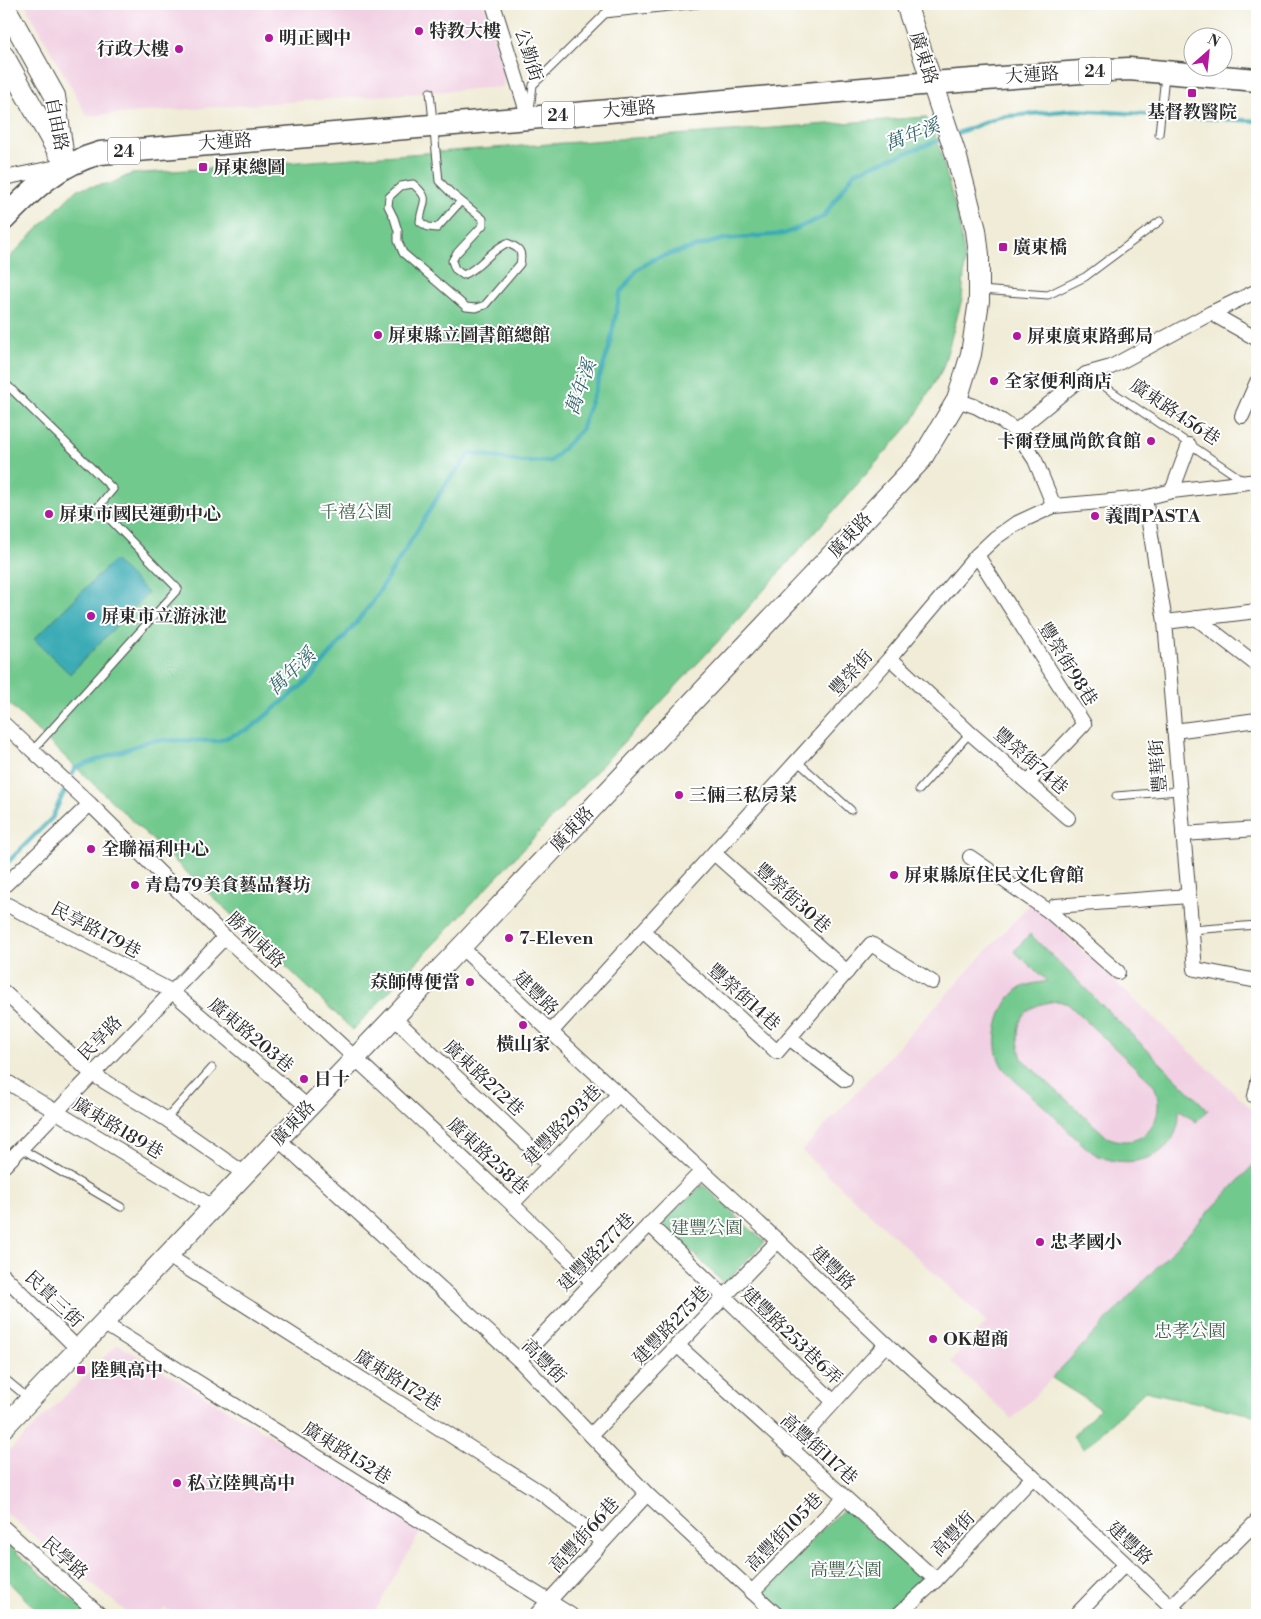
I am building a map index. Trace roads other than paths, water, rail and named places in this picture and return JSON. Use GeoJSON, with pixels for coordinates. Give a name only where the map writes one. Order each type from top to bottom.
{"type":"FeatureCollection","features":[{"type":"Feature","properties":{"kind":"main road","name":"大連路"},"geometry":{"type":"LineString","coordinates":[[65,166],[100,153],[932,83],[1109,70],[1129,69],[1164,83],[1257,80]]}},
{"type":"Feature","properties":{"kind":"main road","name":"自由路"},"geometry":{"type":"LineString","coordinates":[[4,219],[33,189],[65,166]]}},
{"type":"Feature","properties":{"kind":"street","name":"公勤街"},"geometry":{"type":"LineString","coordinates":[[493,4],[529,118]]}},
{"type":"Feature","properties":{"kind":"street","name":"廣東路"},"geometry":{"type":"LineString","coordinates":[[4,1427],[356,1058],[921,460],[956,400],[971,354],[979,301],[979,255],[976,230],[957,158],[906,4]]}},
{"type":"Feature","properties":{"kind":"street","name":"自由路"},"geometry":{"type":"LineString","coordinates":[[4,5],[55,96],[65,166]]}},
{"type":"Feature","properties":{"kind":"street","name":"自由路"},"geometry":{"type":"LineString","coordinates":[[4,56],[65,166]]}},
{"type":"Feature","properties":{"kind":"street","name":"大連路"},"geometry":{"type":"LineString","coordinates":[[4,178],[65,166]]}},
{"type":"Feature","properties":{"kind":"street","name":"廣東路456巷"},"geometry":{"type":"LineString","coordinates":[[1016,431],[1086,374],[1111,367],[1210,313],[1257,291]]}},
{"type":"Feature","properties":{"kind":"street"},"geometry":{"type":"LineString","coordinates":[[1210,313],[1257,339]]}},
{"type":"Feature","properties":{"kind":"street"},"geometry":{"type":"LineString","coordinates":[[1242,416],[1257,382]]}},
{"type":"Feature","properties":{"kind":"street"},"geometry":{"type":"LineString","coordinates":[[956,400],[978,408],[1016,431],[1035,460],[1054,506]]}},
{"type":"Feature","properties":{"kind":"street"},"geometry":{"type":"LineString","coordinates":[[1172,491],[1189,445]]}},
{"type":"Feature","properties":{"kind":"street","name":"豐榮街"},"geometry":{"type":"LineString","coordinates":[[551,1032],[890,658],[977,555],[995,538],[1015,524],[1054,506],[1144,498],[1172,491],[1251,481]]}},
{"type":"Feature","properties":{"kind":"street","name":"豐華街"},"geometry":{"type":"LineString","coordinates":[[1144,498],[1165,622],[1195,969],[1257,981]]}},
{"type":"Feature","properties":{"kind":"street","name":"豐榮街98巷"},"geometry":{"type":"LineString","coordinates":[[977,555],[1084,724],[1028,783]]}},
{"type":"Feature","properties":{"kind":"street"},"geometry":{"type":"LineString","coordinates":[[1165,622],[1257,611]]}},
{"type":"Feature","properties":{"kind":"street"},"geometry":{"type":"LineString","coordinates":[[1196,618],[1257,665]]}},
{"type":"Feature","properties":{"kind":"street","name":"豐榮街74巷"},"geometry":{"type":"LineString","coordinates":[[890,658],[970,732],[1068,818]]}},
{"type":"Feature","properties":{"kind":"street"},"geometry":{"type":"LineString","coordinates":[[1174,731],[1257,720]]}},
{"type":"Feature","properties":{"kind":"street"},"geometry":{"type":"LineString","coordinates":[[4,724],[33,750]]}},
{"type":"Feature","properties":{"kind":"street","name":"勝利東路"},"geometry":{"type":"LineString","coordinates":[[33,750],[225,937],[356,1058]]}},
{"type":"Feature","properties":{"kind":"street"},"geometry":{"type":"LineString","coordinates":[[4,886],[90,804]]}},
{"type":"Feature","properties":{"kind":"street"},"geometry":{"type":"LineString","coordinates":[[1183,834],[1257,829]]}},
{"type":"Feature","properties":{"kind":"street","name":"豐榮街30巷"},"geometry":{"type":"LineString","coordinates":[[714,853],[847,972]]}},
{"type":"Feature","properties":{"kind":"street"},"geometry":{"type":"LineString","coordinates":[[970,856],[1050,912],[1118,972]]}},
{"type":"Feature","properties":{"kind":"street"},"geometry":{"type":"LineString","coordinates":[[1050,912],[1054,906],[1188,896]]}},
{"type":"Feature","properties":{"kind":"street","name":"民享路179巷"},"geometry":{"type":"LineString","coordinates":[[4,903],[171,991]]}},
{"type":"Feature","properties":{"kind":"street","name":"豐榮街14巷"},"geometry":{"type":"LineString","coordinates":[[643,931],[777,1052],[789,1038],[845,1080]]}},
{"type":"Feature","properties":{"kind":"street","name":"民享路"},"geometry":{"type":"LineString","coordinates":[[4,1166],[225,937]]}},
{"type":"Feature","properties":{"kind":"street"},"geometry":{"type":"LineString","coordinates":[[789,1038],[871,944],[932,982]]}},
{"type":"Feature","properties":{"kind":"street","name":"建豐路"},"geometry":{"type":"LineString","coordinates":[[461,947],[1175,1611]]}},
{"type":"Feature","properties":{"kind":"street","name":"廣東路203巷"},"geometry":{"type":"LineString","coordinates":[[171,991],[308,1107]]}},
{"type":"Feature","properties":{"kind":"street"},"geometry":{"type":"LineString","coordinates":[[4,992],[92,1074],[166,1120],[245,1174]]}},
{"type":"Feature","properties":{"kind":"street","name":"廣東路272巷"},"geometry":{"type":"LineString","coordinates":[[393,1017],[550,1165]]}},
{"type":"Feature","properties":{"kind":"street","name":"廣東路258巷"},"geometry":{"type":"LineString","coordinates":[[356,1058],[593,1282]]}},
{"type":"Feature","properties":{"kind":"street","name":"廣東路189巷"},"geometry":{"type":"LineString","coordinates":[[4,1080],[213,1207]]}},
{"type":"Feature","properties":{"kind":"street","name":"建豐路293巷"},"geometry":{"type":"LineString","coordinates":[[512,1204],[619,1094]]}},
{"type":"Feature","properties":{"kind":"street","name":"高豐街"},"geometry":{"type":"LineString","coordinates":[[278,1140],[518,1360],[647,1494],[777,1615]]}},
{"type":"Feature","properties":{"kind":"street","name":"建豐路277巷"},"geometry":{"type":"LineString","coordinates":[[518,1360],[702,1171]]}},
{"type":"Feature","properties":{"kind":"street","name":"建豐路253巷6弄"},"geometry":{"type":"LineString","coordinates":[[650,1224],[834,1402]]}},
{"type":"Feature","properties":{"kind":"street","name":"建豐路275巷"},"geometry":{"type":"LineString","coordinates":[[591,1435],[778,1241]]}},
{"type":"Feature","properties":{"kind":"street","name":"廣東路172巷"},"geometry":{"type":"LineString","coordinates":[[168,1256],[543,1494],[603,1542]]}},
{"type":"Feature","properties":{"kind":"street","name":"民貴三街"},"geometry":{"type":"LineString","coordinates":[[4,1276],[78,1349]]}},
{"type":"Feature","properties":{"kind":"street","name":"廣東路152巷"},"geometry":{"type":"LineString","coordinates":[[103,1323],[572,1615]]}},
{"type":"Feature","properties":{"kind":"street"},"geometry":{"type":"LineString","coordinates":[[791,1450],[886,1344]]}},
{"type":"Feature","properties":{"kind":"street","name":"高豐街117巷"},"geometry":{"type":"LineString","coordinates":[[678,1345],[791,1450],[936,1580]]}},
{"type":"Feature","properties":{"kind":"street","name":"高豐街"},"geometry":{"type":"LineString","coordinates":[[898,1615],[936,1580],[1033,1477]]}},
{"type":"Feature","properties":{"kind":"street","name":"高豐街66巷"},"geometry":{"type":"LineString","coordinates":[[536,1615],[647,1494]]}},
{"type":"Feature","properties":{"kind":"street","name":"高豐街105巷"},"geometry":{"type":"LineString","coordinates":[[752,1592],[844,1498]]}},
{"type":"Feature","properties":{"kind":"street"},"geometry":{"type":"LineString","coordinates":[[1175,1611],[1257,1521]]}},
{"type":"Feature","properties":{"kind":"street","name":"民學路"},"geometry":{"type":"LineString","coordinates":[[4,1528],[100,1615]]}},
{"type":"Feature","properties":{"kind":"street"},"geometry":{"type":"LineString","coordinates":[[1076,1615],[1125,1564]]}},
{"type":"Feature","properties":{"kind":"lane"},"geometry":{"type":"LineString","coordinates":[[529,118],[533,86],[615,4]]}},
{"type":"Feature","properties":{"kind":"lane"},"geometry":{"type":"LineString","coordinates":[[603,14],[698,4]]}},
{"type":"Feature","properties":{"kind":"lane"},"geometry":{"type":"LineString","coordinates":[[1159,134],[1164,83]]}},
{"type":"Feature","properties":{"kind":"lane"},"geometry":{"type":"LineString","coordinates":[[430,92],[439,181],[483,219],[483,225],[452,260],[455,269],[463,275],[470,272],[497,247],[507,243],[518,248],[522,256],[520,264],[485,306],[476,308],[466,307],[402,253],[398,241],[398,231],[388,206],[389,197],[401,186],[413,184],[423,192],[425,202],[420,212],[420,222],[428,227],[437,228],[461,201]]}},
{"type":"Feature","properties":{"kind":"lane"},"geometry":{"type":"LineString","coordinates":[[979,290],[1048,295],[1085,277],[1160,221]]}},
{"type":"Feature","properties":{"kind":"lane","name":"廣東路456巷"},"geometry":{"type":"LineString","coordinates":[[1086,374],[1189,445],[1251,481]]}},
{"type":"Feature","properties":{"kind":"lane"},"geometry":{"type":"LineString","coordinates":[[4,382],[113,489],[98,507],[178,589],[33,750]]}},
{"type":"Feature","properties":{"kind":"lane","name":"豐榮街74巷"},"geometry":{"type":"LineString","coordinates":[[919,790],[970,732]]}},
{"type":"Feature","properties":{"kind":"lane"},"geometry":{"type":"LineString","coordinates":[[797,761],[851,810]]}},
{"type":"Feature","properties":{"kind":"lane"},"geometry":{"type":"LineString","coordinates":[[1116,796],[1179,790]]}},
{"type":"Feature","properties":{"kind":"lane"},"geometry":{"type":"LineString","coordinates":[[1192,930],[1257,925]]}},
{"type":"Feature","properties":{"kind":"lane"},"geometry":{"type":"LineString","coordinates":[[166,1120],[212,1068]]}},
{"type":"Feature","properties":{"kind":"lane"},"geometry":{"type":"LineString","coordinates":[[1251,1098],[1257,1071]]}},
{"type":"Feature","properties":{"kind":"lane"},"geometry":{"type":"LineString","coordinates":[[20,1148],[121,1207]]}},
{"type":"Feature","properties":{"kind":"lane"},"geometry":{"type":"LineString","coordinates":[[4,1378],[30,1400]]}},
{"type":"Feature","properties":{"kind":"water","name":"屏東市立游泳池"},"geometry":{"type":"Polygon","coordinates":[[[114,560],[148,593],[70,674],[34,639],[114,560]]]}},
{"type":"Feature","properties":{"kind":"waterway","name":"萬年溪"},"geometry":{"type":"LineString","coordinates":[[955,134],[999,117],[1074,110],[1257,121]]}},
{"type":"Feature","properties":{"kind":"waterway","name":"萬年溪"},"geometry":{"type":"LineString","coordinates":[[4,866],[52,818],[75,768],[152,740],[218,741],[251,728],[310,679],[372,603],[447,482],[471,453],[522,462],[551,461],[581,430],[609,349],[620,293],[638,269],[656,258],[724,239],[784,234],[823,217],[855,172],[945,138]]}},
{"type":"Feature","properties":{"kind":"place","name":"特教大樓"},"geometry":{"type":"Point","coordinates":[419,31]}},
{"type":"Feature","properties":{"kind":"place","name":"明正國中"},"geometry":{"type":"Point","coordinates":[269,38]}},
{"type":"Feature","properties":{"kind":"place","name":"行政大樓"},"geometry":{"type":"Point","coordinates":[179,49]}},
{"type":"Feature","properties":{"kind":"place","name":"基督教醫院"},"geometry":{"type":"Point","coordinates":[1192,93]}},
{"type":"Feature","properties":{"kind":"place","name":"屏東總圖"},"geometry":{"type":"Point","coordinates":[203,167]}},
{"type":"Feature","properties":{"kind":"place","name":"廣東橋"},"geometry":{"type":"Point","coordinates":[1003,247]}},
{"type":"Feature","properties":{"kind":"place","name":"屏東縣立圖書館總館"},"geometry":{"type":"Point","coordinates":[378,335]}},
{"type":"Feature","properties":{"kind":"place","name":"屏東廣東路郵局"},"geometry":{"type":"Point","coordinates":[1017,336]}},
{"type":"Feature","properties":{"kind":"place","name":"全家便利商店"},"geometry":{"type":"Point","coordinates":[994,381]}},
{"type":"Feature","properties":{"kind":"place","name":"卡爾登風尚飲食館"},"geometry":{"type":"Point","coordinates":[1151,441]}},
{"type":"Feature","properties":{"kind":"place","name":"屏東市國民運動中心"},"geometry":{"type":"Point","coordinates":[49,514]}},
{"type":"Feature","properties":{"kind":"place","name":"義間PASTA"},"geometry":{"type":"Point","coordinates":[1095,516]}},
{"type":"Feature","properties":{"kind":"place","name":"屏東市立游泳池"},"geometry":{"type":"Point","coordinates":[91,616]}},
{"type":"Feature","properties":{"kind":"place","name":"三倆三私房菜"},"geometry":{"type":"Point","coordinates":[679,795]}},
{"type":"Feature","properties":{"kind":"place","name":"全聯福利中心"},"geometry":{"type":"Point","coordinates":[91,849]}},
{"type":"Feature","properties":{"kind":"place","name":"屏東縣原住民文化會館"},"geometry":{"type":"Point","coordinates":[894,875]}},
{"type":"Feature","properties":{"kind":"place","name":"青島79美食藝品餐坊"},"geometry":{"type":"Point","coordinates":[135,885]}},
{"type":"Feature","properties":{"kind":"place","name":"7-Eleven"},"geometry":{"type":"Point","coordinates":[509,938]}},
{"type":"Feature","properties":{"kind":"place","name":"𡘙師傅便當"},"geometry":{"type":"Point","coordinates":[470,982]}},
{"type":"Feature","properties":{"kind":"place","name":"橫山家"},"geometry":{"type":"Point","coordinates":[523,1025]}},
{"type":"Feature","properties":{"kind":"place","name":"日十"},"geometry":{"type":"Point","coordinates":[304,1079]}},
{"type":"Feature","properties":{"kind":"place","name":"忠孝國小"},"geometry":{"type":"Point","coordinates":[1040,1242]}},
{"type":"Feature","properties":{"kind":"place","name":"OK超商"},"geometry":{"type":"Point","coordinates":[933,1339]}},
{"type":"Feature","properties":{"kind":"place","name":"陸興高中"},"geometry":{"type":"Point","coordinates":[81,1370]}},
{"type":"Feature","properties":{"kind":"place","name":"私立陸興高中"},"geometry":{"type":"Point","coordinates":[177,1483]}},
{"type":"Feature","properties":{"kind":"park label","name":"千禧公園"},"geometry":{"type":"Point","coordinates":[356,512]}},
{"type":"Feature","properties":{"kind":"park label","name":"建豐公園"},"geometry":{"type":"Point","coordinates":[707,1228]}},
{"type":"Feature","properties":{"kind":"park label","name":"忠孝公園"},"geometry":{"type":"Point","coordinates":[1190,1331]}},
{"type":"Feature","properties":{"kind":"park label","name":"高豐公園"},"geometry":{"type":"Point","coordinates":[846,1570]}}]}
